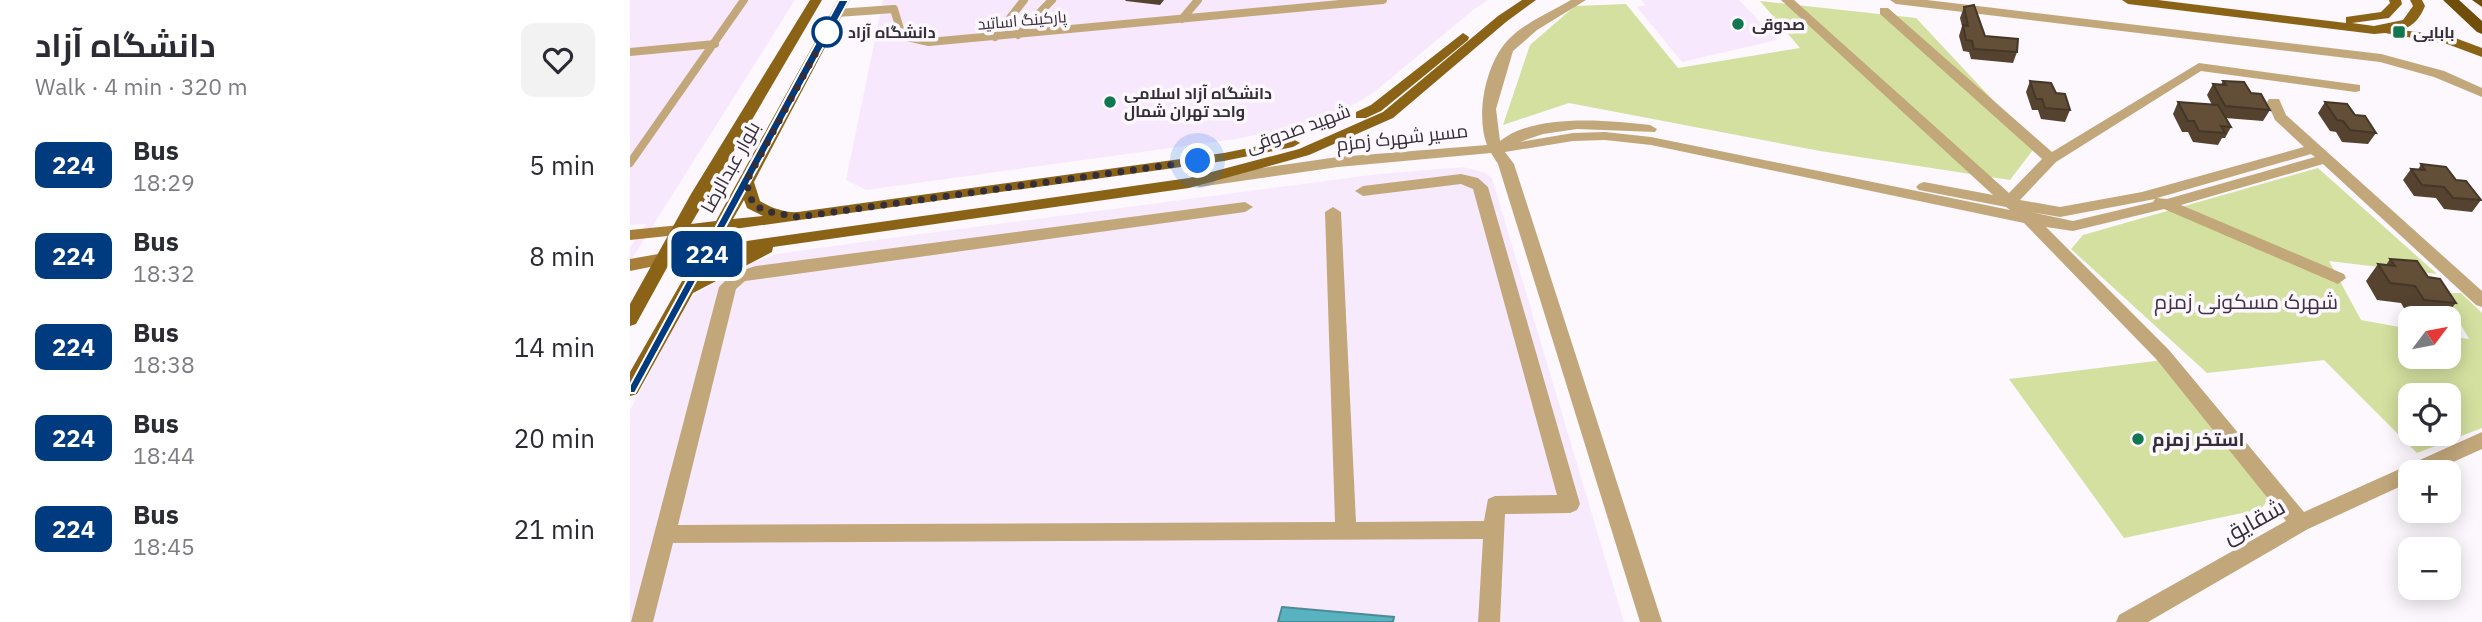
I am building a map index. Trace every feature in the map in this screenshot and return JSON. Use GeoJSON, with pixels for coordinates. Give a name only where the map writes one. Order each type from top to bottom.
{"type":"FeatureCollection","features":[{"type":"Feature","properties":{"kind":"highway"},"geometry":{"type":"LineString","coordinates":[[2450,0],[2482,29]]}},
{"type":"Feature","properties":{"kind":"main road","name":"بلوار عبدالرضا"},"geometry":{"type":"LineString","coordinates":[[630,320],[816,0]]}},
{"type":"Feature","properties":{"kind":"main road","name":"شهید صدوقی"},"geometry":{"type":"LineString","coordinates":[[680,230],[798,217],[1280,148],[1332,129],[1376,108],[1491,13],[1511,0]]}},
{"type":"Feature","properties":{"kind":"main road","name":"شهید صدوقی"},"geometry":{"type":"LineString","coordinates":[[664,259],[794,238],[1189,183],[1304,160],[1388,114],[1530,0]]}},
{"type":"Feature","properties":{"kind":"main road"},"geometry":{"type":"LineString","coordinates":[[2128,0],[2450,40],[2482,53]]}},
{"type":"Feature","properties":{"kind":"main road"},"geometry":{"type":"LineString","coordinates":[[2199,0],[2354,20],[2385,15],[2396,4],[2395,0]]}},
{"type":"Feature","properties":{"kind":"main road"},"geometry":{"type":"LineString","coordinates":[[2374,30],[2407,24],[2417,12],[2419,6],[2416,0]]}},
{"type":"Feature","properties":{"kind":"main road","name":"بلوار عبدالرضا"},"geometry":{"type":"LineString","coordinates":[[630,389],[722,226],[840,6]]}},
{"type":"Feature","properties":{"kind":"main road"},"geometry":{"type":"LineString","coordinates":[[746,182],[753,204],[765,211],[798,217]]}},
{"type":"Feature","properties":{"kind":"main road"},"geometry":{"type":"LineString","coordinates":[[630,235],[680,230]]}},
{"type":"Feature","properties":{"kind":"main road"},"geometry":{"type":"LineString","coordinates":[[688,288],[745,257],[794,238]]}},
{"type":"Feature","properties":{"kind":"main road"},"geometry":{"type":"LineString","coordinates":[[630,265],[664,259]]}},
{"type":"Feature","properties":{"kind":"street"},"geometry":{"type":"LineString","coordinates":[[1580,0],[1528,31],[1507,49],[1495,81],[1487,118],[1494,148],[1506,164],[1651,622]]}},
{"type":"Feature","properties":{"kind":"street"},"geometry":{"type":"LineString","coordinates":[[1787,0],[2028,218],[2163,355],[2301,523]]}},
{"type":"Feature","properties":{"kind":"street"},"geometry":{"type":"LineString","coordinates":[[1896,0],[2381,58],[2439,74],[2482,93]]}},
{"type":"Feature","properties":{"kind":"street"},"geometry":{"type":"LineString","coordinates":[[1884,10],[2051,159]]}},
{"type":"Feature","properties":{"kind":"street"},"geometry":{"type":"LineString","coordinates":[[2009,202],[2051,159],[2200,68],[2355,89]]}},
{"type":"Feature","properties":{"kind":"street"},"geometry":{"type":"LineString","coordinates":[[2274,103],[2280,117],[2482,301]]}},
{"type":"Feature","properties":{"kind":"street"},"geometry":{"type":"LineString","coordinates":[[1494,148],[1530,131],[1573,125],[1615,125],[1658,130],[2060,212],[2144,197],[2321,153]]}},
{"type":"Feature","properties":{"kind":"street","name":"مسیر شهرک زمزم"},"geometry":{"type":"LineString","coordinates":[[1304,160],[1338,162],[1494,148],[1573,137],[1605,136],[1651,141],[1972,209],[2073,226],[2166,204],[2229,177]]}},
{"type":"Feature","properties":{"kind":"street"},"geometry":{"type":"LineString","coordinates":[[1363,191],[1461,179],[1474,181],[1480,187],[1570,504],[1495,505],[1489,622]]}},
{"type":"Feature","properties":{"kind":"street"},"geometry":{"type":"LineString","coordinates":[[2144,197],[2338,278]]}},
{"type":"Feature","properties":{"kind":"street"},"geometry":{"type":"LineString","coordinates":[[642,622],[727,287],[739,277],[756,272],[1245,207]]}},
{"type":"Feature","properties":{"kind":"street"},"geometry":{"type":"LineString","coordinates":[[1333,212],[1346,531]]}},
{"type":"Feature","properties":{"kind":"street","name":"شقایق"},"geometry":{"type":"LineString","coordinates":[[2439,460],[2482,440]]}},
{"type":"Feature","properties":{"kind":"street","name":"شقایق"},"geometry":{"type":"LineString","coordinates":[[2127,622],[2301,523],[2398,479]]}},
{"type":"Feature","properties":{"kind":"street"},"geometry":{"type":"LineString","coordinates":[[665,534],[1493,530]]}},
{"type":"Feature","properties":{"kind":"lane"},"geometry":{"type":"LineString","coordinates":[[630,163],[744,0]]}},
{"type":"Feature","properties":{"kind":"lane"},"geometry":{"type":"LineString","coordinates":[[840,6],[894,9],[896,0]]}},
{"type":"Feature","properties":{"kind":"lane"},"geometry":{"type":"LineString","coordinates":[[995,37],[1024,0]]}},
{"type":"Feature","properties":{"kind":"lane"},"geometry":{"type":"LineString","coordinates":[[1017,35],[1052,0]]}},
{"type":"Feature","properties":{"kind":"lane"},"geometry":{"type":"LineString","coordinates":[[1182,19],[1198,0]]}},
{"type":"Feature","properties":{"kind":"lane"},"geometry":{"type":"LineString","coordinates":[[1274,10],[1280,0]]}},
{"type":"Feature","properties":{"kind":"lane","name":"پارکینگ اساتید"},"geometry":{"type":"LineString","coordinates":[[894,9],[902,36],[929,42],[1383,0]]}},
{"type":"Feature","properties":{"kind":"lane"},"geometry":{"type":"LineString","coordinates":[[630,52],[715,44]]}},
{"type":"Feature","properties":{"kind":"shaded area"},"geometry":{"type":"Polygon","coordinates":[[[630,0],[795,0],[630,262],[630,248],[646,224],[630,225],[630,0]]]}},
{"type":"Feature","properties":{"kind":"shaded area","name":"دانشگاه آزاد اسلامی واحد تهران شمال"},"geometry":{"type":"Polygon","coordinates":[[[883,0],[1488,0],[1373,93],[1343,111],[1312,123],[1236,139],[866,190],[846,180],[883,0]]]}},
{"type":"Feature","properties":{"kind":"shaded area"},"geometry":{"type":"Polygon","coordinates":[[[1641,0],[1739,0],[1777,40],[1682,62],[1637,7],[1646,5],[1641,0]]]}},
{"type":"Feature","properties":{"kind":"shaded area"},"geometry":{"type":"Polygon","coordinates":[[[1463,167],[1486,173],[1492,178],[1624,622],[630,622],[630,410],[688,300],[732,270],[777,254],[876,240],[1379,174],[1463,167]]]}},
{"type":"Feature","properties":{"kind":"green space"},"geometry":{"type":"Polygon","coordinates":[[[1760,1],[1916,18],[2036,146],[2010,180],[1820,151],[1569,103],[1503,125],[1530,45],[1575,6],[1626,4],[1678,68],[1800,48],[1760,1]]]}},
{"type":"Feature","properties":{"kind":"green space"},"geometry":{"type":"Polygon","coordinates":[[[2318,168],[2437,274],[2329,261],[2361,320],[2398,327],[2398,369],[2461,369],[2461,338],[2469,339],[2461,325],[2461,306],[2450,306],[2443,293],[2461,293],[2482,313],[2482,428],[2461,436],[2461,383],[2398,383],[2398,434],[2324,360],[2207,373],[2071,249],[2083,235],[2318,168]]]}},
{"type":"Feature","properties":{"kind":"green space","name":"استخر زمزم"},"geometry":{"type":"Polygon","coordinates":[[[2163,360],[2269,498],[2261,509],[2124,538],[2009,379],[2163,360]]]}},
{"type":"Feature","properties":{"kind":"green space"},"geometry":{"type":"Polygon","coordinates":[[[2410,446],[2435,446],[2417,453],[2410,446]]]}},
{"type":"Feature","properties":{"kind":"water"},"geometry":{"type":"Polygon","coordinates":[[[1282,607],[1394,617],[1393,622],[1278,622],[1282,607]]]}},
{"type":"Feature","properties":{"kind":"building"},"geometry":{"type":"Polygon","coordinates":[[[1974,5],[1985,36],[2018,39],[2017,52],[1974,49],[1972,41],[1966,40],[1963,25],[1968,26],[1964,7],[1974,5]]]}},
{"type":"Feature","properties":{"kind":"building"},"geometry":{"type":"Polygon","coordinates":[[[2030,81],[2051,83],[2056,93],[2065,94],[2070,110],[2045,108],[2042,99],[2036,99],[2030,81]]]}},
{"type":"Feature","properties":{"kind":"building"},"geometry":{"type":"Polygon","coordinates":[[[2223,81],[2244,82],[2251,93],[2261,94],[2270,110],[2225,106],[2213,84],[2226,85],[2223,81]]]}},
{"type":"Feature","properties":{"kind":"building"},"geometry":{"type":"Polygon","coordinates":[[[2178,102],[2218,105],[2231,127],[2221,126],[2225,133],[2199,131],[2194,121],[2188,121],[2178,102]]]}},
{"type":"Feature","properties":{"kind":"building"},"geometry":{"type":"Polygon","coordinates":[[[2325,102],[2347,104],[2355,115],[2365,116],[2376,133],[2350,130],[2343,121],[2337,120],[2325,102]]]}},
{"type":"Feature","properties":{"kind":"building"},"geometry":{"type":"Polygon","coordinates":[[[2421,164],[2446,167],[2456,180],[2466,181],[2481,200],[2453,198],[2444,187],[2422,185],[2411,169],[2425,170],[2421,164]]]}},
{"type":"Feature","properties":{"kind":"building"},"geometry":{"type":"Polygon","coordinates":[[[2390,259],[2417,261],[2428,277],[2440,279],[2456,303],[2424,300],[2415,286],[2390,283],[2378,264],[2395,266],[2390,259]]]}},
{"type":"Feature","properties":{"kind":"bus line","name":"224"},"geometry":{"type":"LineString","coordinates":[[630,389],[688,288],[844,0]]}},
{"type":"Feature","properties":{"kind":"place","name":"صدوقی"},"geometry":{"type":"Point","coordinates":[1738,24]}},
{"type":"Feature","properties":{"kind":"place","name":"دانشگاه آزاد"},"geometry":{"type":"Point","coordinates":[827,32]}},
{"type":"Feature","properties":{"kind":"place","name":"بابایی"},"geometry":{"type":"Point","coordinates":[2399,32]}},
{"type":"Feature","properties":{"kind":"place","name":"دانشگاه آزاد اسلامی واحد تهران شمال"},"geometry":{"type":"Point","coordinates":[1110,102]}},
{"type":"Feature","properties":{"kind":"place","name":"استخر زمزم"},"geometry":{"type":"Point","coordinates":[2138,439]}},
{"type":"Feature","properties":{"kind":"district","name":"شهرک مسکونی زمزم"},"geometry":{"type":"Point","coordinates":[2246,301]}},
{"type":"Feature","properties":{"kind":"route"},"geometry":{"type":"LineString","coordinates":[[827,32],[746,182],[753,204],[765,211],[798,217],[1198,161]]}}]}
